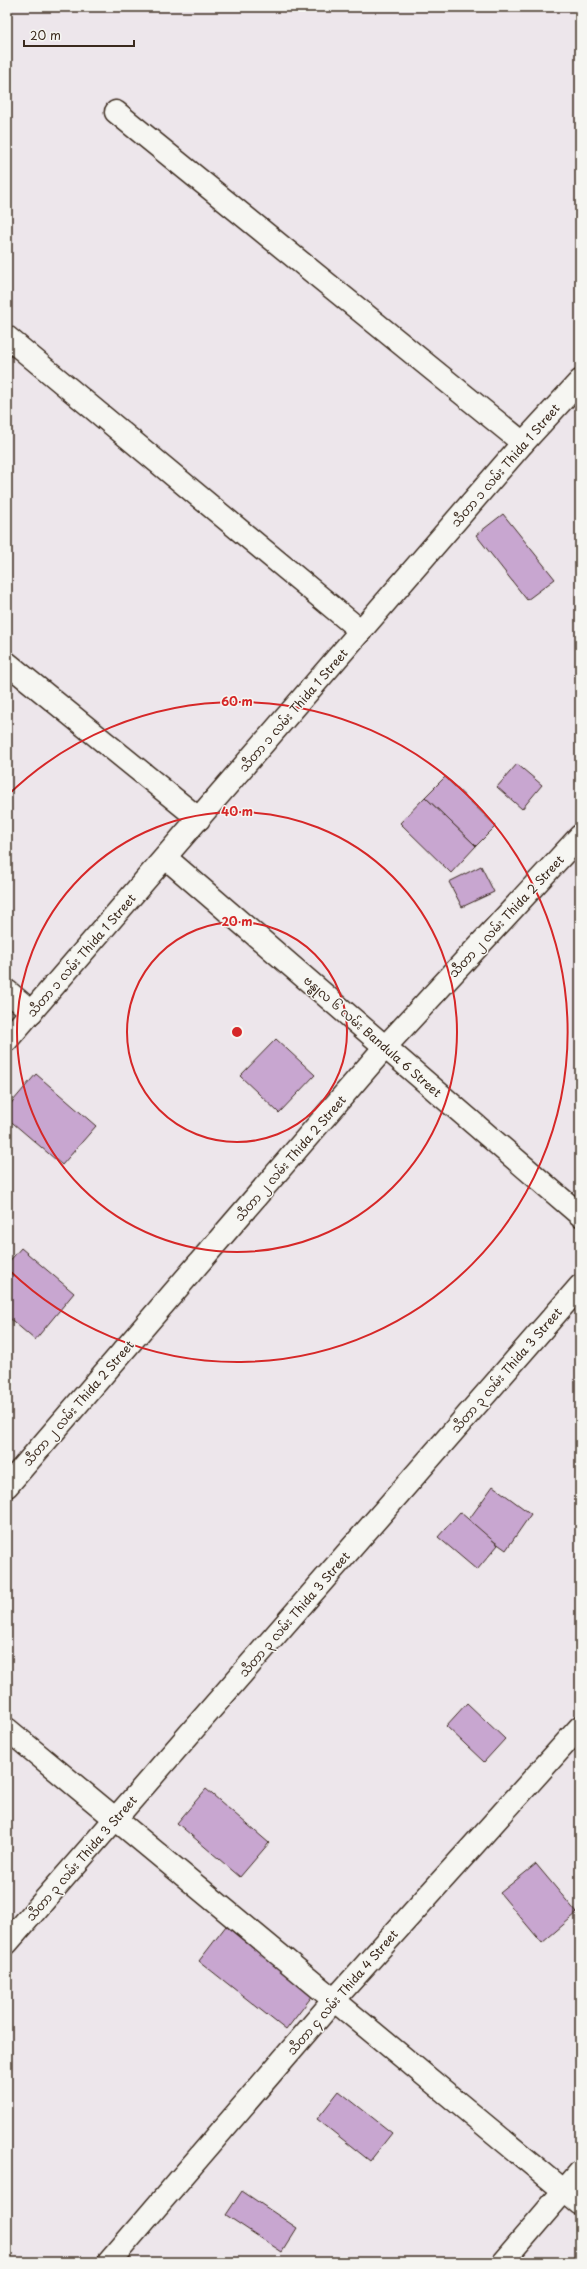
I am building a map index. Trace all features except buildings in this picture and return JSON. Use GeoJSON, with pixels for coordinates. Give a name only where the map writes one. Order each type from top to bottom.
{"type":"FeatureCollection","features":[{"type":"Feature","properties":{"kind":"street"},"geometry":{"type":"LineString","coordinates":[[116,112],[523,443]]}},
{"type":"Feature","properties":{"kind":"street"},"geometry":{"type":"LineString","coordinates":[[7,337],[361,631]]}},
{"type":"Feature","properties":{"kind":"street","name":"သီတာ ၁ လမ်း Thida 1 Street"},"geometry":{"type":"LineString","coordinates":[[7,1040],[166,858],[523,443],[580,381]]}},
{"type":"Feature","properties":{"kind":"street"},"geometry":{"type":"LineString","coordinates":[[7,663],[199,819]]}},
{"type":"Feature","properties":{"kind":"street","name":"သီတာ ၂ လမ်း Thida 2 Street"},"geometry":{"type":"LineString","coordinates":[[7,1486],[385,1047],[580,836]]}},
{"type":"Feature","properties":{"kind":"street","name":"ဗန္ဓုလ ၆ လမ်း Bandula 6 Street"},"geometry":{"type":"LineString","coordinates":[[166,858],[580,1215]]}},
{"type":"Feature","properties":{"kind":"street"},"geometry":{"type":"LineString","coordinates":[[7,991],[32,1012]]}},
{"type":"Feature","properties":{"kind":"street","name":"သီတာ ၃ လမ်း Thida 3 Street"},"geometry":{"type":"LineString","coordinates":[[7,1943],[580,1286]]}},
{"type":"Feature","properties":{"kind":"street","name":"သီတာ ၄ လမ်း Thida 4 Street"},"geometry":{"type":"LineString","coordinates":[[109,2262],[334,2000],[580,1727]]}},
{"type":"Feature","properties":{"kind":"street"},"geometry":{"type":"LineString","coordinates":[[7,1729],[572,2197]]}},
{"type":"Feature","properties":{"kind":"street"},"geometry":{"type":"LineString","coordinates":[[503,2262],[572,2197],[580,2172]]}}]}
